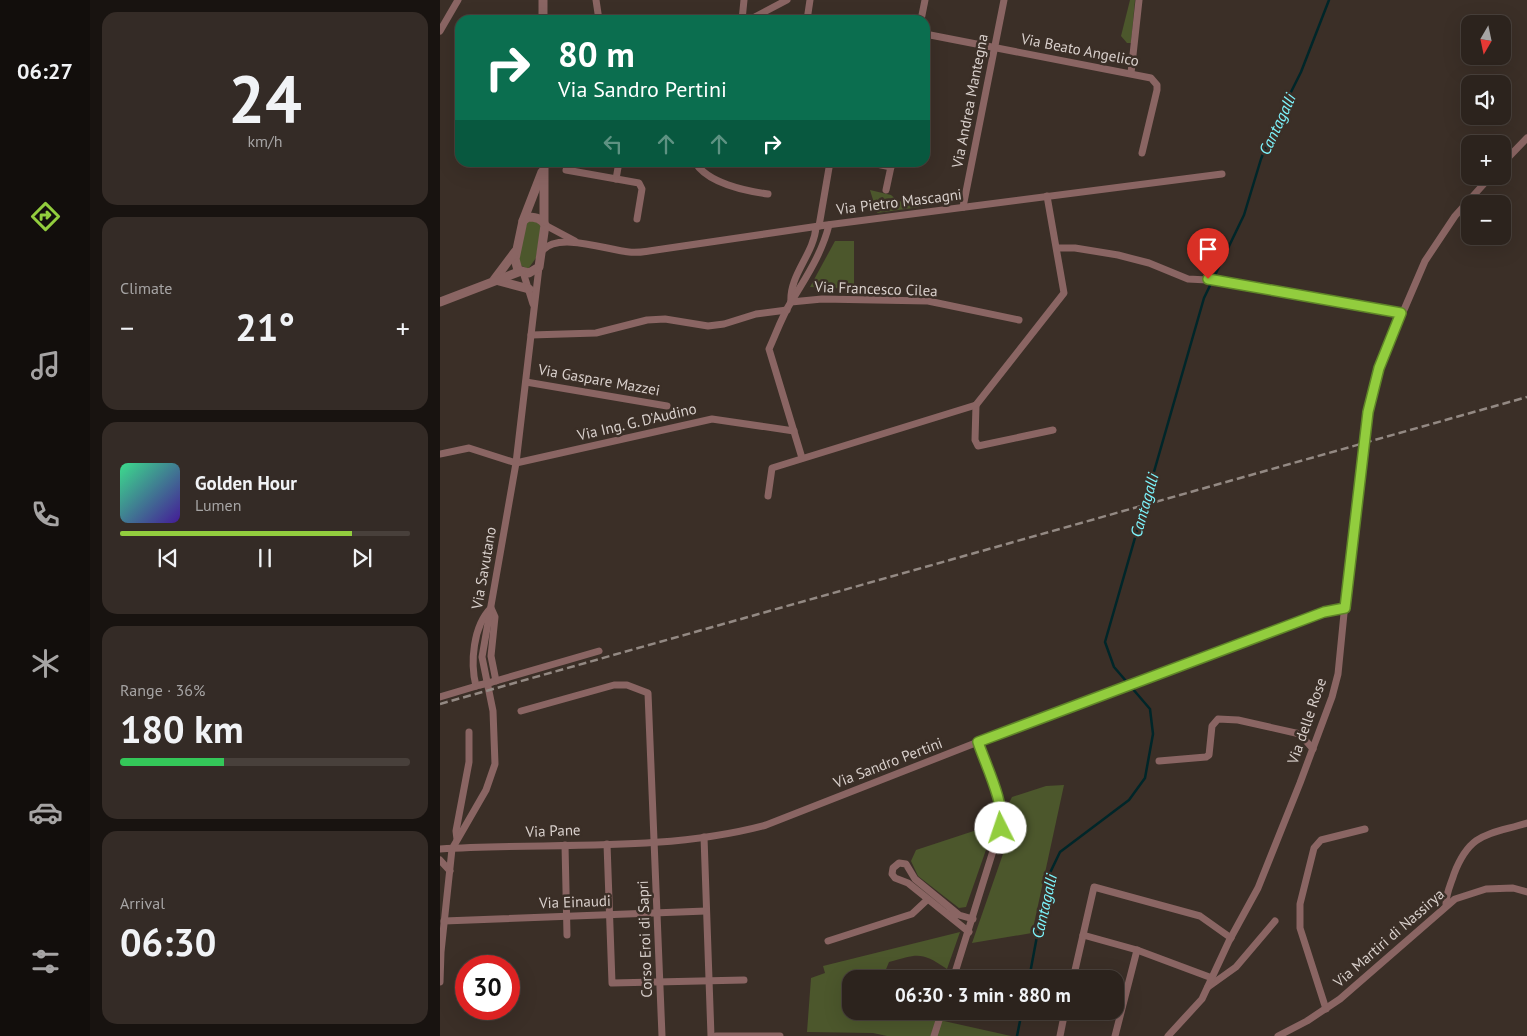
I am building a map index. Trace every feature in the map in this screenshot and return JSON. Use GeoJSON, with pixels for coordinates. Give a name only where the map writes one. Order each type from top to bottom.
{"type":"FeatureCollection","features":[{"type":"Feature","properties":{"kind":"street"},"geometry":{"type":"LineString","coordinates":[[440,31],[458,0]]}},
{"type":"Feature","properties":{"kind":"street"},"geometry":{"type":"LineString","coordinates":[[543,0],[543,15]]}},
{"type":"Feature","properties":{"kind":"street"},"geometry":{"type":"LineString","coordinates":[[596,0],[598,15]]}},
{"type":"Feature","properties":{"kind":"street"},"geometry":{"type":"LineString","coordinates":[[742,15],[744,0]]}},
{"type":"Feature","properties":{"kind":"street"},"geometry":{"type":"LineString","coordinates":[[758,15],[787,0]]}},
{"type":"Feature","properties":{"kind":"street"},"geometry":{"type":"LineString","coordinates":[[808,15],[810,0]]}},
{"type":"Feature","properties":{"kind":"street"},"geometry":{"type":"LineString","coordinates":[[922,15],[925,0]]}},
{"type":"Feature","properties":{"kind":"street","name":"Via Andrea Mantegna"},"geometry":{"type":"LineString","coordinates":[[963,207],[1004,0]]}},
{"type":"Feature","properties":{"kind":"street"},"geometry":{"type":"LineString","coordinates":[[1130,73],[1139,0]]}},
{"type":"Feature","properties":{"kind":"street","name":"Via Beato Angelico"},"geometry":{"type":"LineString","coordinates":[[930,35],[1151,78],[1157,85],[1142,153]]}},
{"type":"Feature","properties":{"kind":"street"},"geometry":{"type":"LineString","coordinates":[[1511,155],[1527,138]]}},
{"type":"Feature","properties":{"kind":"street"},"geometry":{"type":"LineString","coordinates":[[535,309],[522,271],[516,265],[515,251],[523,221],[543,167]]}},
{"type":"Feature","properties":{"kind":"street"},"geometry":{"type":"LineString","coordinates":[[440,302],[494,280],[522,271],[529,272],[539,267],[543,250],[544,167]]}},
{"type":"Feature","properties":{"kind":"street"},"geometry":{"type":"LineString","coordinates":[[616,179],[618,167]]}},
{"type":"Feature","properties":{"kind":"street"},"geometry":{"type":"LineString","coordinates":[[698,167],[700,171],[740,190],[768,194]]}},
{"type":"Feature","properties":{"kind":"street"},"geometry":{"type":"LineString","coordinates":[[700,167],[700,171]]}},
{"type":"Feature","properties":{"kind":"street"},"geometry":{"type":"LineString","coordinates":[[791,302],[790,291],[815,237],[829,167]]}},
{"type":"Feature","properties":{"kind":"street"},"geometry":{"type":"LineString","coordinates":[[886,190],[891,167]]}},
{"type":"Feature","properties":{"kind":"street"},"geometry":{"type":"LineString","coordinates":[[566,170],[642,186],[637,219]]}},
{"type":"Feature","properties":{"kind":"street","name":"Via Pietro Mascagni"},"geometry":{"type":"LineString","coordinates":[[580,243],[632,253],[817,226],[1222,174]]}},
{"type":"Feature","properties":{"kind":"street","name":"Via delle Rose"},"geometry":{"type":"LineString","coordinates":[[1168,1036],[1202,999],[1208,988],[1231,938],[1258,888],[1313,749],[1338,674],[1368,412],[1379,368],[1401,313],[1425,261],[1455,216],[1483,185]]}},
{"type":"Feature","properties":{"kind":"street"},"geometry":{"type":"LineString","coordinates":[[768,496],[772,468],[976,405],[1063,296],[1064,291],[1047,196]]}},
{"type":"Feature","properties":{"kind":"street"},"geometry":{"type":"LineString","coordinates":[[523,221],[528,217],[536,217],[562,236],[580,243]]}},
{"type":"Feature","properties":{"kind":"street"},"geometry":{"type":"LineString","coordinates":[[802,458],[769,349],[791,302],[799,292],[826,241],[829,225]]}},
{"type":"Feature","properties":{"kind":"street"},"geometry":{"type":"LineString","coordinates":[[543,250],[555,242],[580,243]]}},
{"type":"Feature","properties":{"kind":"street"},"geometry":{"type":"LineString","coordinates":[[1057,248],[1075,248],[1118,254],[1149,263],[1188,279],[1219,280],[1401,313]]}},
{"type":"Feature","properties":{"kind":"street"},"geometry":{"type":"LineString","coordinates":[[494,280],[515,251]]}},
{"type":"Feature","properties":{"kind":"street","name":"Via Savutano"},"geometry":{"type":"LineString","coordinates":[[452,849],[486,790],[495,764],[493,711],[482,657],[516,463],[539,267]]}},
{"type":"Feature","properties":{"kind":"street"},"geometry":{"type":"LineString","coordinates":[[494,280],[516,284],[529,289]]}},
{"type":"Feature","properties":{"kind":"street","name":"Via Francesco Cilea"},"geometry":{"type":"LineString","coordinates":[[791,302],[822,299],[928,301],[1019,320]]}},
{"type":"Feature","properties":{"kind":"street"},"geometry":{"type":"LineString","coordinates":[[531,335],[596,333],[646,320],[666,319],[708,326],[724,324],[756,314],[787,310]]}},
{"type":"Feature","properties":{"kind":"street","name":"Via Gaspare Mazzei"},"geometry":{"type":"LineString","coordinates":[[526,382],[668,406]]}},
{"type":"Feature","properties":{"kind":"street"},"geometry":{"type":"LineString","coordinates":[[976,405],[975,440],[978,446],[1053,430]]}},
{"type":"Feature","properties":{"kind":"street","name":"Via Ing. G. D'Audino"},"geometry":{"type":"LineString","coordinates":[[516,463],[712,419],[794,431]]}},
{"type":"Feature","properties":{"kind":"street"},"geometry":{"type":"LineString","coordinates":[[440,454],[469,448],[516,463]]}},
{"type":"Feature","properties":{"kind":"street"},"geometry":{"type":"LineString","coordinates":[[478,686],[474,664],[478,627],[482,617],[490,608],[495,617],[490,656],[494,681]]}},
{"type":"Feature","properties":{"kind":"street","name":"Via Sandro Pertini"},"geometry":{"type":"LineString","coordinates":[[655,842],[738,833],[766,826],[978,742],[1126,688],[1324,612],[1345,608]]}},
{"type":"Feature","properties":{"kind":"street"},"geometry":{"type":"LineString","coordinates":[[440,697],[599,651]]}},
{"type":"Feature","properties":{"kind":"street","name":"Corso Eroi di Sapri"},"geometry":{"type":"LineString","coordinates":[[521,711],[614,685],[627,685],[648,693],[662,1036]]}},
{"type":"Feature","properties":{"kind":"street"},"geometry":{"type":"LineString","coordinates":[[1159,761],[1206,757],[1208,755],[1212,726],[1218,719],[1238,720],[1300,734],[1313,749]]}},
{"type":"Feature","properties":{"kind":"street"},"geometry":{"type":"LineString","coordinates":[[457,839],[457,825],[469,762],[468,732]]}},
{"type":"Feature","properties":{"kind":"street"},"geometry":{"type":"LineString","coordinates":[[956,970],[1002,822],[999,804],[978,742]]}},
{"type":"Feature","properties":{"kind":"street"},"geometry":{"type":"LineString","coordinates":[[1446,904],[1446,896],[1462,853],[1476,839],[1527,823]]}},
{"type":"Feature","properties":{"kind":"street"},"geometry":{"type":"LineString","coordinates":[[464,827],[465,843],[477,848]]}},
{"type":"Feature","properties":{"kind":"street"},"geometry":{"type":"LineString","coordinates":[[1326,1009],[1300,928],[1300,904],[1314,848],[1321,840],[1365,829]]}},
{"type":"Feature","properties":{"kind":"street"},"geometry":{"type":"LineString","coordinates":[[704,837],[711,1036]]}},
{"type":"Feature","properties":{"kind":"street","name":"Via Pane"},"geometry":{"type":"LineString","coordinates":[[440,849],[655,842]]}},
{"type":"Feature","properties":{"kind":"street"},"geometry":{"type":"LineString","coordinates":[[607,844],[612,983],[744,980]]}},
{"type":"Feature","properties":{"kind":"street"},"geometry":{"type":"LineString","coordinates":[[564,845],[567,935]]}},
{"type":"Feature","properties":{"kind":"street"},"geometry":{"type":"LineString","coordinates":[[440,982],[440,952],[444,921],[443,902],[450,870],[452,849]]}},
{"type":"Feature","properties":{"kind":"street"},"geometry":{"type":"LineString","coordinates":[[440,860],[450,870]]}},
{"type":"Feature","properties":{"kind":"street"},"geometry":{"type":"LineString","coordinates":[[968,932],[908,883],[894,877],[892,872],[896,865],[906,864],[915,879],[922,885],[959,915],[973,919]]}},
{"type":"Feature","properties":{"kind":"street"},"geometry":{"type":"LineString","coordinates":[[1075,970],[1094,887],[1200,916],[1231,938]]}},
{"type":"Feature","properties":{"kind":"street","name":"Via Martiri di Nassirya"},"geometry":{"type":"LineString","coordinates":[[1278,1036],[1326,1009],[1362,980],[1446,904],[1465,894],[1486,889],[1512,888],[1527,892]]}},
{"type":"Feature","properties":{"kind":"street"},"geometry":{"type":"LineString","coordinates":[[828,941],[912,914],[927,900]]}},
{"type":"Feature","properties":{"kind":"street","name":"Via Einaudi"},"geometry":{"type":"LineString","coordinates":[[444,921],[706,911]]}},
{"type":"Feature","properties":{"kind":"street"},"geometry":{"type":"LineString","coordinates":[[1208,988],[1236,967],[1275,921]]}},
{"type":"Feature","properties":{"kind":"street"},"geometry":{"type":"LineString","coordinates":[[1083,935],[1137,950],[1212,978]]}},
{"type":"Feature","properties":{"kind":"street"},"geometry":{"type":"LineString","coordinates":[[1115,1036],[1137,950]]}},
{"type":"Feature","properties":{"kind":"street"},"geometry":{"type":"LineString","coordinates":[[934,1036],[939,1020]]}},
{"type":"Feature","properties":{"kind":"street"},"geometry":{"type":"LineString","coordinates":[[1060,1036],[1063,1020]]}},
{"type":"Feature","properties":{"kind":"street"},"geometry":{"type":"LineString","coordinates":[[716,1036],[780,1036]]}},
{"type":"Feature","properties":{"kind":"green space"},"geometry":{"type":"Polygon","coordinates":[[[1130,0],[1135,0],[1131,43],[1127,43],[1121,36],[1130,0]]]}},
{"type":"Feature","properties":{"kind":"green space"},"geometry":{"type":"Polygon","coordinates":[[[870,190],[891,195],[898,201],[920,204],[920,207],[877,213],[870,190]]]}},
{"type":"Feature","properties":{"kind":"green space"},"geometry":{"type":"Polygon","coordinates":[[[531,220],[540,224],[541,228],[536,258],[528,269],[520,265],[518,254],[527,223],[531,220]]]}},
{"type":"Feature","properties":{"kind":"green space"},"geometry":{"type":"Polygon","coordinates":[[[835,241],[854,241],[854,289],[810,287],[835,241]]]}},
{"type":"Feature","properties":{"kind":"green space"},"geometry":{"type":"Polygon","coordinates":[[[1064,785],[1032,933],[972,943],[1011,831],[1007,807],[1012,797],[1046,786],[1064,785]]]}},
{"type":"Feature","properties":{"kind":"green space"},"geometry":{"type":"Polygon","coordinates":[[[995,824],[966,907],[959,908],[918,876],[911,861],[916,850],[995,824]]]}},
{"type":"Feature","properties":{"kind":"green space"},"geometry":{"type":"Polygon","coordinates":[[[960,932],[947,969],[931,959],[913,956],[889,962],[886,970],[842,970],[842,1020],[939,1020],[1011,1036],[887,1036],[873,1033],[807,1032],[811,978],[825,973],[823,966],[960,932]]]}},
{"type":"Feature","properties":{"kind":"waterway","name":"Cantagalli"},"geometry":{"type":"LineString","coordinates":[[1031,970],[1048,877],[1060,852],[1129,800],[1145,778],[1153,734],[1150,709],[1114,667],[1105,642],[1204,298],[1244,215],[1261,159],[1278,118],[1301,72],[1329,0]]}},
{"type":"Feature","properties":{"kind":"waterway","name":"Cantagalli"},"geometry":{"type":"LineString","coordinates":[[1017,1036],[1020,1020]]}},
{"type":"Feature","properties":{"kind":"railway"},"geometry":{"type":"LineString","coordinates":[[440,704],[1527,397]]}},
{"type":"Feature","properties":{"kind":"route"},"geometry":{"type":"LineString","coordinates":[[1001,828],[1002,817],[999,804],[978,742],[1126,688],[1324,612],[1345,608],[1351,543],[1368,412],[1379,368],[1401,313],[1208,279]]}}]}
